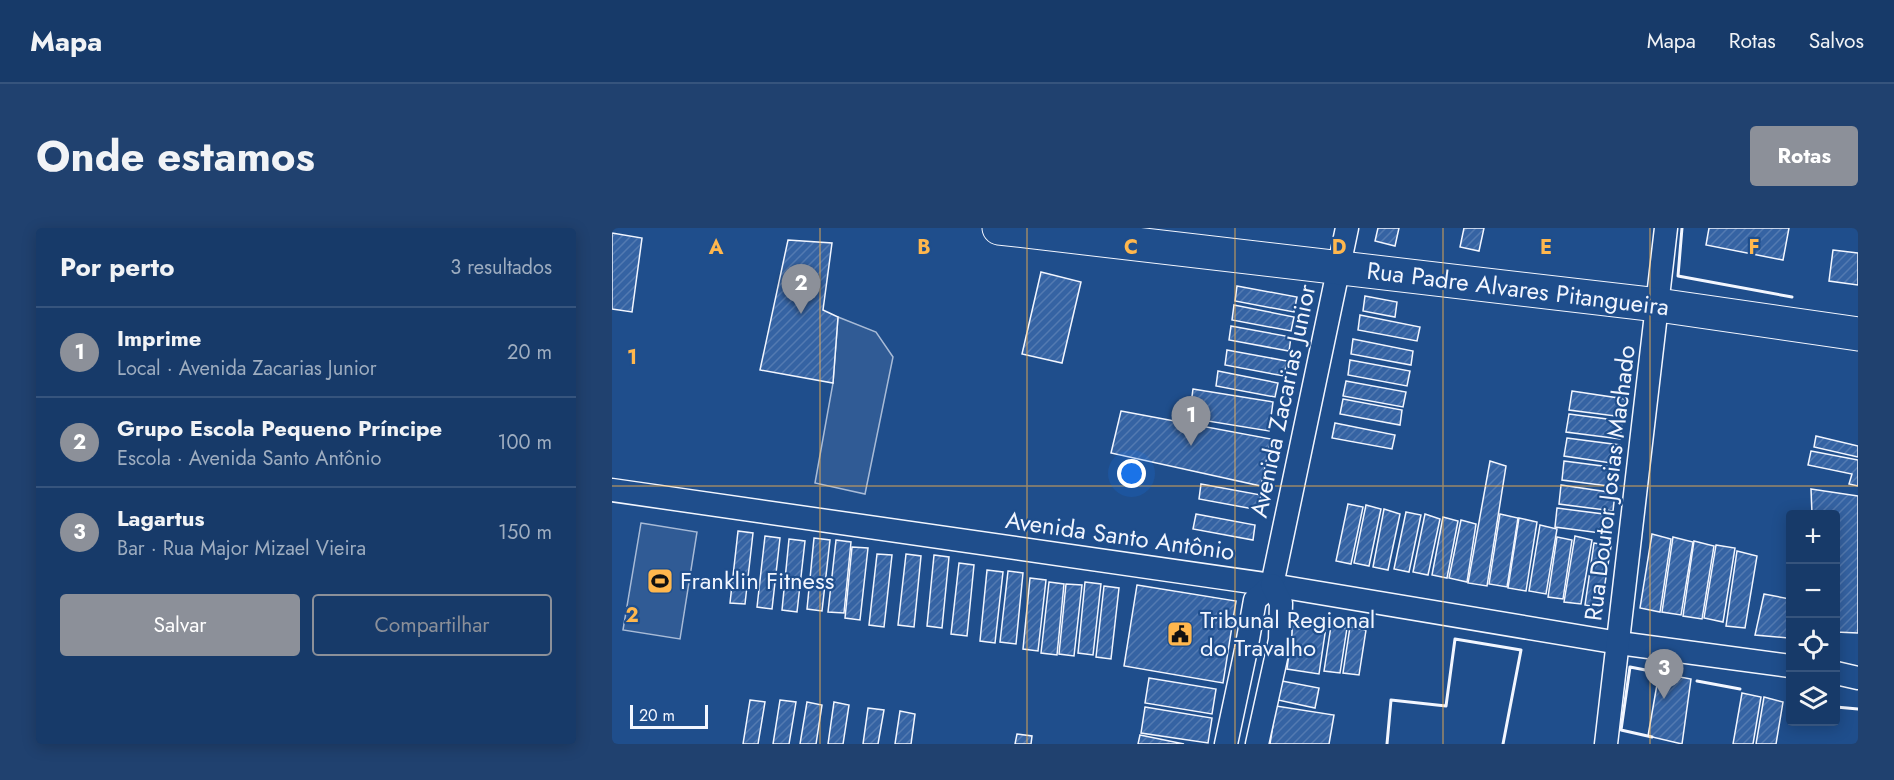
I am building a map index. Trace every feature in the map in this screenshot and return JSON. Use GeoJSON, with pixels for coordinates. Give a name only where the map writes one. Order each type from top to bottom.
{"type":"FeatureCollection","features":[{"type":"Feature","properties":{"kind":"street","name":"Rua Padre Alvares Pitangueira"},"geometry":{"type":"LineString","coordinates":[[999,228],[1658,305],[1858,334]]}},
{"type":"Feature","properties":{"kind":"street","name":"Avenida Zacarias Junior"},"geometry":{"type":"LineString","coordinates":[[1226,744],[1255,600],[1272,585],[1347,228]]}},
{"type":"Feature","properties":{"kind":"street","name":"Rua Doutor Josias Machado"},"geometry":{"type":"LineString","coordinates":[[1606,744],[1666,228]]}},
{"type":"Feature","properties":{"kind":"street","name":"Avenida Santo Antônio"},"geometry":{"type":"LineString","coordinates":[[612,490],[1272,585],[1619,643],[1786,665]]}},
{"type":"Feature","properties":{"kind":"street","name":"Avenida Zacarias Junior"},"geometry":{"type":"LineString","coordinates":[[1257,744],[1280,640],[1281,603],[1272,585]]}},
{"type":"Feature","properties":{"kind":"street"},"geometry":{"type":"LineString","coordinates":[[1840,674],[1858,678]]}},
{"type":"Feature","properties":{"kind":"shaded area"},"geometry":{"type":"Polygon","coordinates":[[[838,317],[876,332],[893,357],[865,494],[815,483],[833,383],[838,317]]]}},
{"type":"Feature","properties":{"kind":"shaded area","name":"Franklin Fitness"},"geometry":{"type":"Polygon","coordinates":[[[641,523],[697,532],[680,639],[623,630],[641,523]]]}},
{"type":"Feature","properties":{"kind":"building"},"geometry":{"type":"Polygon","coordinates":[[[1378,228],[1399,228],[1395,246],[1375,241],[1378,228]]]}},
{"type":"Feature","properties":{"kind":"building"},"geometry":{"type":"Polygon","coordinates":[[[1464,228],[1484,228],[1479,251],[1460,247],[1464,228]]]}},
{"type":"Feature","properties":{"kind":"building"},"geometry":{"type":"Polygon","coordinates":[[[1709,228],[1789,228],[1783,260],[1706,245],[1709,228]]]}},
{"type":"Feature","properties":{"kind":"building"},"geometry":{"type":"Polygon","coordinates":[[[612,233],[642,238],[632,312],[612,309],[612,233]]]}},
{"type":"Feature","properties":{"kind":"building"},"geometry":{"type":"Polygon","coordinates":[[[788,240],[832,243],[823,310],[838,317],[833,383],[760,370],[788,240]]]}},
{"type":"Feature","properties":{"kind":"building"},"geometry":{"type":"Polygon","coordinates":[[[1833,250],[1858,253],[1858,285],[1829,281],[1833,250]]]}},
{"type":"Feature","properties":{"kind":"building"},"geometry":{"type":"Polygon","coordinates":[[[1041,272],[1081,282],[1062,363],[1022,354],[1041,272]]]}},
{"type":"Feature","properties":{"kind":"building"},"geometry":{"type":"Polygon","coordinates":[[[1237,286],[1297,297],[1294,312],[1235,301],[1237,286]]]}},
{"type":"Feature","properties":{"kind":"building"},"geometry":{"type":"Polygon","coordinates":[[[1365,296],[1397,302],[1395,317],[1363,311],[1365,296]]]}},
{"type":"Feature","properties":{"kind":"building"},"geometry":{"type":"Polygon","coordinates":[[[1234,305],[1294,317],[1291,331],[1232,320],[1234,305]]]}},
{"type":"Feature","properties":{"kind":"building"},"geometry":{"type":"Polygon","coordinates":[[[1360,315],[1420,327],[1417,341],[1358,330],[1360,315]]]}},
{"type":"Feature","properties":{"kind":"building"},"geometry":{"type":"Polygon","coordinates":[[[1231,326],[1291,337],[1289,351],[1229,340],[1231,326]]]}},
{"type":"Feature","properties":{"kind":"building"},"geometry":{"type":"Polygon","coordinates":[[[1353,339],[1413,351],[1411,365],[1351,354],[1353,339]]]}},
{"type":"Feature","properties":{"kind":"building"},"geometry":{"type":"Polygon","coordinates":[[[1227,350],[1287,361],[1284,376],[1225,365],[1227,350]]]}},
{"type":"Feature","properties":{"kind":"building"},"geometry":{"type":"Polygon","coordinates":[[[1350,360],[1410,371],[1407,386],[1348,375],[1350,360]]]}},
{"type":"Feature","properties":{"kind":"building"},"geometry":{"type":"Polygon","coordinates":[[[1218,371],[1278,383],[1275,397],[1216,386],[1218,371]]]}},
{"type":"Feature","properties":{"kind":"building"},"geometry":{"type":"Polygon","coordinates":[[[1346,381],[1406,392],[1403,407],[1343,396],[1346,381]]]}},
{"type":"Feature","properties":{"kind":"building"},"geometry":{"type":"Polygon","coordinates":[[[1193,389],[1273,402],[1269,431],[1189,418],[1193,389]]]}},
{"type":"Feature","properties":{"kind":"building"},"geometry":{"type":"Polygon","coordinates":[[[1572,391],[1625,399],[1623,417],[1569,410],[1572,391]]]}},
{"type":"Feature","properties":{"kind":"building"},"geometry":{"type":"Polygon","coordinates":[[[1343,399],[1402,410],[1400,425],[1340,414],[1343,399]]]}},
{"type":"Feature","properties":{"kind":"building"},"geometry":{"type":"Polygon","coordinates":[[[1121,411],[1271,439],[1261,486],[1111,453],[1121,411]]]}},
{"type":"Feature","properties":{"kind":"building"},"geometry":{"type":"Polygon","coordinates":[[[1569,414],[1622,421],[1620,439],[1566,432],[1569,414]]]}},
{"type":"Feature","properties":{"kind":"building"},"geometry":{"type":"Polygon","coordinates":[[[1335,423],[1395,435],[1392,449],[1332,438],[1335,423]]]}},
{"type":"Feature","properties":{"kind":"building"},"geometry":{"type":"Polygon","coordinates":[[[1816,436],[1858,446],[1858,457],[1814,447],[1816,436]]]}},
{"type":"Feature","properties":{"kind":"building"},"geometry":{"type":"Polygon","coordinates":[[[1567,438],[1620,445],[1618,464],[1564,456],[1567,438]]]}},
{"type":"Feature","properties":{"kind":"building"},"geometry":{"type":"Polygon","coordinates":[[[1811,451],[1858,460],[1858,486],[1849,484],[1852,474],[1808,465],[1811,451]]]}},
{"type":"Feature","properties":{"kind":"building"},"geometry":{"type":"Polygon","coordinates":[[[1490,461],[1506,466],[1487,586],[1468,583],[1490,461]]]}},
{"type":"Feature","properties":{"kind":"building"},"geometry":{"type":"Polygon","coordinates":[[[1564,461],[1618,468],[1616,487],[1562,480],[1564,461]]]}},
{"type":"Feature","properties":{"kind":"building"},"geometry":{"type":"Polygon","coordinates":[[[1201,484],[1261,495],[1259,510],[1199,499],[1201,484]]]}},
{"type":"Feature","properties":{"kind":"building"},"geometry":{"type":"Polygon","coordinates":[[[1561,485],[1615,493],[1613,511],[1559,504],[1561,485]]]}},
{"type":"Feature","properties":{"kind":"building"},"geometry":{"type":"Polygon","coordinates":[[[1811,489],[1858,496],[1858,633],[1840,632],[1840,510],[1812,510],[1811,489]]]}},
{"type":"Feature","properties":{"kind":"building"},"geometry":{"type":"Polygon","coordinates":[[[1348,504],[1363,507],[1351,564],[1336,561],[1348,504]]]}},
{"type":"Feature","properties":{"kind":"building"},"geometry":{"type":"Polygon","coordinates":[[[1366,505],[1381,509],[1369,566],[1354,563],[1366,505]]]}},
{"type":"Feature","properties":{"kind":"building"},"geometry":{"type":"Polygon","coordinates":[[[1557,508],[1611,515],[1608,534],[1555,527],[1557,508]]]}},
{"type":"Feature","properties":{"kind":"building"},"geometry":{"type":"Polygon","coordinates":[[[1384,509],[1400,514],[1388,570],[1373,567],[1384,509]]]}},
{"type":"Feature","properties":{"kind":"building"},"geometry":{"type":"Polygon","coordinates":[[[1406,512],[1421,515],[1409,572],[1394,569],[1406,512]]]}},
{"type":"Feature","properties":{"kind":"building"},"geometry":{"type":"Polygon","coordinates":[[[1196,514],[1255,525],[1253,540],[1193,529],[1196,514]]]}},
{"type":"Feature","properties":{"kind":"building"},"geometry":{"type":"Polygon","coordinates":[[[1425,514],[1440,519],[1428,575],[1413,572],[1425,514]]]}},
{"type":"Feature","properties":{"kind":"building"},"geometry":{"type":"Polygon","coordinates":[[[1500,514],[1518,518],[1507,587],[1489,584],[1500,514]]]}},
{"type":"Feature","properties":{"kind":"building"},"geometry":{"type":"Polygon","coordinates":[[[1443,517],[1458,521],[1447,578],[1432,575],[1443,517]]]}},
{"type":"Feature","properties":{"kind":"building"},"geometry":{"type":"Polygon","coordinates":[[[1519,518],[1537,522],[1526,591],[1508,588],[1519,518]]]}},
{"type":"Feature","properties":{"kind":"building"},"geometry":{"type":"Polygon","coordinates":[[[1461,520],[1476,524],[1467,582],[1449,578],[1461,520]]]}},
{"type":"Feature","properties":{"kind":"building"},"geometry":{"type":"Polygon","coordinates":[[[1540,525],[1557,529],[1546,594],[1529,591],[1540,525]]]}},
{"type":"Feature","properties":{"kind":"building"},"geometry":{"type":"Polygon","coordinates":[[[738,531],[753,533],[745,604],[730,603],[738,531]]]}},
{"type":"Feature","properties":{"kind":"building"},"geometry":{"type":"Polygon","coordinates":[[[1652,534],[1671,539],[1660,612],[1640,608],[1652,534]]]}},
{"type":"Feature","properties":{"kind":"building"},"geometry":{"type":"Polygon","coordinates":[[[765,536],[780,538],[772,609],[757,607],[765,536]]]}},
{"type":"Feature","properties":{"kind":"building"},"geometry":{"type":"Polygon","coordinates":[[[1575,536],[1592,540],[1581,604],[1564,602],[1575,536]]]}},
{"type":"Feature","properties":{"kind":"building"},"geometry":{"type":"Polygon","coordinates":[[[1557,537],[1572,540],[1563,599],[1548,597],[1557,537]]]}},
{"type":"Feature","properties":{"kind":"building"},"geometry":{"type":"Polygon","coordinates":[[[1673,537],[1693,542],[1681,615],[1662,612],[1673,537]]]}},
{"type":"Feature","properties":{"kind":"building"},"geometry":{"type":"Polygon","coordinates":[[[814,538],[830,540],[822,611],[807,609],[814,538]]]}},
{"type":"Feature","properties":{"kind":"building"},"geometry":{"type":"Polygon","coordinates":[[[789,539],[805,541],[797,612],[782,610],[789,539]]]}},
{"type":"Feature","properties":{"kind":"building"},"geometry":{"type":"Polygon","coordinates":[[[836,540],[851,542],[844,613],[828,612],[836,540]]]}},
{"type":"Feature","properties":{"kind":"building"},"geometry":{"type":"Polygon","coordinates":[[[1694,541],[1714,546],[1702,619],[1683,616],[1694,541]]]}},
{"type":"Feature","properties":{"kind":"building"},"geometry":{"type":"Polygon","coordinates":[[[1594,543],[1611,546],[1601,608],[1585,605],[1594,543]]]}},
{"type":"Feature","properties":{"kind":"building"},"geometry":{"type":"Polygon","coordinates":[[[1716,545],[1735,548],[1723,622],[1704,618],[1716,545]]]}},
{"type":"Feature","properties":{"kind":"building"},"geometry":{"type":"Polygon","coordinates":[[[852,547],[868,548],[860,620],[845,618],[852,547]]]}},
{"type":"Feature","properties":{"kind":"building"},"geometry":{"type":"Polygon","coordinates":[[[1737,551],[1757,556],[1745,628],[1726,626],[1737,551]]]}},
{"type":"Feature","properties":{"kind":"building"},"geometry":{"type":"Polygon","coordinates":[[[877,554],[892,555],[884,627],[869,625],[877,554]]]}},
{"type":"Feature","properties":{"kind":"building"},"geometry":{"type":"Polygon","coordinates":[[[906,554],[921,556],[914,627],[898,625],[906,554]]]}},
{"type":"Feature","properties":{"kind":"building"},"geometry":{"type":"Polygon","coordinates":[[[934,555],[949,557],[942,628],[927,626],[934,555]]]}},
{"type":"Feature","properties":{"kind":"building"},"geometry":{"type":"Polygon","coordinates":[[[959,563],[974,565],[967,636],[951,634],[959,563]]]}},
{"type":"Feature","properties":{"kind":"building"},"geometry":{"type":"Polygon","coordinates":[[[987,570],[1003,572],[995,643],[980,641],[987,570]]]}},
{"type":"Feature","properties":{"kind":"building"},"geometry":{"type":"Polygon","coordinates":[[[1008,571],[1023,573],[1016,644],[1000,642],[1008,571]]]}},
{"type":"Feature","properties":{"kind":"building"},"geometry":{"type":"Polygon","coordinates":[[[1030,578],[1046,580],[1038,651],[1023,649],[1030,578]]]}},
{"type":"Feature","properties":{"kind":"building"},"geometry":{"type":"Polygon","coordinates":[[[1049,582],[1064,584],[1057,655],[1041,653],[1049,582]]]}},
{"type":"Feature","properties":{"kind":"building"},"geometry":{"type":"Polygon","coordinates":[[[1085,582],[1101,584],[1093,655],[1078,653],[1085,582]]]}},
{"type":"Feature","properties":{"kind":"building"},"geometry":{"type":"Polygon","coordinates":[[[1066,584],[1082,585],[1074,656],[1059,654],[1066,584]]]}},
{"type":"Feature","properties":{"kind":"building","name":"Tribunal Regional do Travalho"},"geometry":{"type":"Polygon","coordinates":[[[1137,585],[1236,601],[1223,683],[1124,666],[1137,585]]]}},
{"type":"Feature","properties":{"kind":"building"},"geometry":{"type":"Polygon","coordinates":[[[1104,586],[1119,588],[1111,659],[1096,657],[1104,586]]]}},
{"type":"Feature","properties":{"kind":"building"},"geometry":{"type":"Polygon","coordinates":[[[1764,594],[1786,598],[1786,638],[1755,635],[1764,594]]]}},
{"type":"Feature","properties":{"kind":"building"},"geometry":{"type":"Polygon","coordinates":[[[1293,622],[1326,627],[1319,674],[1287,669],[1293,622]]]}},
{"type":"Feature","properties":{"kind":"building"},"geometry":{"type":"Polygon","coordinates":[[[1331,626],[1347,628],[1340,673],[1324,671],[1331,626]]]}},
{"type":"Feature","properties":{"kind":"building"},"geometry":{"type":"Polygon","coordinates":[[[1350,627],[1366,630],[1359,675],[1343,673],[1350,627]]]}},
{"type":"Feature","properties":{"kind":"building"},"geometry":{"type":"Polygon","coordinates":[[[1659,673],[1691,679],[1682,744],[1648,736],[1659,673]]]}},
{"type":"Feature","properties":{"kind":"building"},"geometry":{"type":"Polygon","coordinates":[[[1149,678],[1216,689],[1212,714],[1145,703],[1149,678]]]}},
{"type":"Feature","properties":{"kind":"building"},"geometry":{"type":"Polygon","coordinates":[[[1282,681],[1319,688],[1315,708],[1278,700],[1282,681]]]}},
{"type":"Feature","properties":{"kind":"building"},"geometry":{"type":"Polygon","coordinates":[[[1742,693],[1761,697],[1753,744],[1733,744],[1742,693]]]}},
{"type":"Feature","properties":{"kind":"building"},"geometry":{"type":"Polygon","coordinates":[[[1764,697],[1783,702],[1776,744],[1756,744],[1764,697]]]}},
{"type":"Feature","properties":{"kind":"building"},"geometry":{"type":"Polygon","coordinates":[[[750,700],[765,702],[758,744],[743,744],[750,700]]]}},
{"type":"Feature","properties":{"kind":"building"},"geometry":{"type":"Polygon","coordinates":[[[780,700],[796,702],[789,744],[773,744],[780,700]]]}},
{"type":"Feature","properties":{"kind":"building"},"geometry":{"type":"Polygon","coordinates":[[[807,702],[822,705],[816,744],[800,744],[807,702]]]}},
{"type":"Feature","properties":{"kind":"building"},"geometry":{"type":"Polygon","coordinates":[[[834,702],[849,705],[843,744],[828,744],[834,702]]]}},
{"type":"Feature","properties":{"kind":"building"},"geometry":{"type":"Polygon","coordinates":[[[1276,706],[1334,715],[1329,744],[1270,744],[1276,706]]]}},
{"type":"Feature","properties":{"kind":"building"},"geometry":{"type":"Polygon","coordinates":[[[1145,707],[1212,718],[1208,743],[1141,733],[1145,707]]]}},
{"type":"Feature","properties":{"kind":"building"},"geometry":{"type":"Polygon","coordinates":[[[868,708],[884,710],[878,744],[863,744],[868,708]]]}},
{"type":"Feature","properties":{"kind":"building"},"geometry":{"type":"Polygon","coordinates":[[[900,711],[915,714],[911,744],[895,744],[900,711]]]}},
{"type":"Feature","properties":{"kind":"building"},"geometry":{"type":"Polygon","coordinates":[[[1017,734],[1032,736],[1031,744],[1015,744],[1017,734]]]}},
{"type":"Feature","properties":{"kind":"building"},"geometry":{"type":"Polygon","coordinates":[[[1140,735],[1184,744],[1138,744],[1140,735]]]}},
{"type":"Feature","properties":{"kind":"wall"},"geometry":{"type":"LineString","coordinates":[[1682,228],[1678,276],[1792,297]]}},
{"type":"Feature","properties":{"kind":"wall"},"geometry":{"type":"LineString","coordinates":[[1387,744],[1391,700],[1446,706],[1455,639],[1521,650],[1503,744]]}},
{"type":"Feature","properties":{"kind":"wall"},"geometry":{"type":"LineString","coordinates":[[1652,737],[1621,730],[1630,667],[1661,673]]}},
{"type":"Feature","properties":{"kind":"wall"},"geometry":{"type":"LineString","coordinates":[[1697,681],[1740,689]]}},
{"type":"Feature","properties":{"kind":"wall"},"geometry":{"type":"LineString","coordinates":[[1840,707],[1858,709]]}},
{"type":"Feature","properties":{"kind":"place","name":"Grupo Escola Pequeno Príncipe"},"geometry":{"type":"Point","coordinates":[801,314]}},
{"type":"Feature","properties":{"kind":"place","name":"Imprime"},"geometry":{"type":"Point","coordinates":[1191,446]}},
{"type":"Feature","properties":{"kind":"place","name":"Franklin Fitness"},"geometry":{"type":"Point","coordinates":[660,581]}},
{"type":"Feature","properties":{"kind":"place","name":"Tribunal Regional do Travalho"},"geometry":{"type":"Point","coordinates":[1180,634]}},
{"type":"Feature","properties":{"kind":"place","name":"Lagartus"},"geometry":{"type":"Point","coordinates":[1664,699]}}]}
